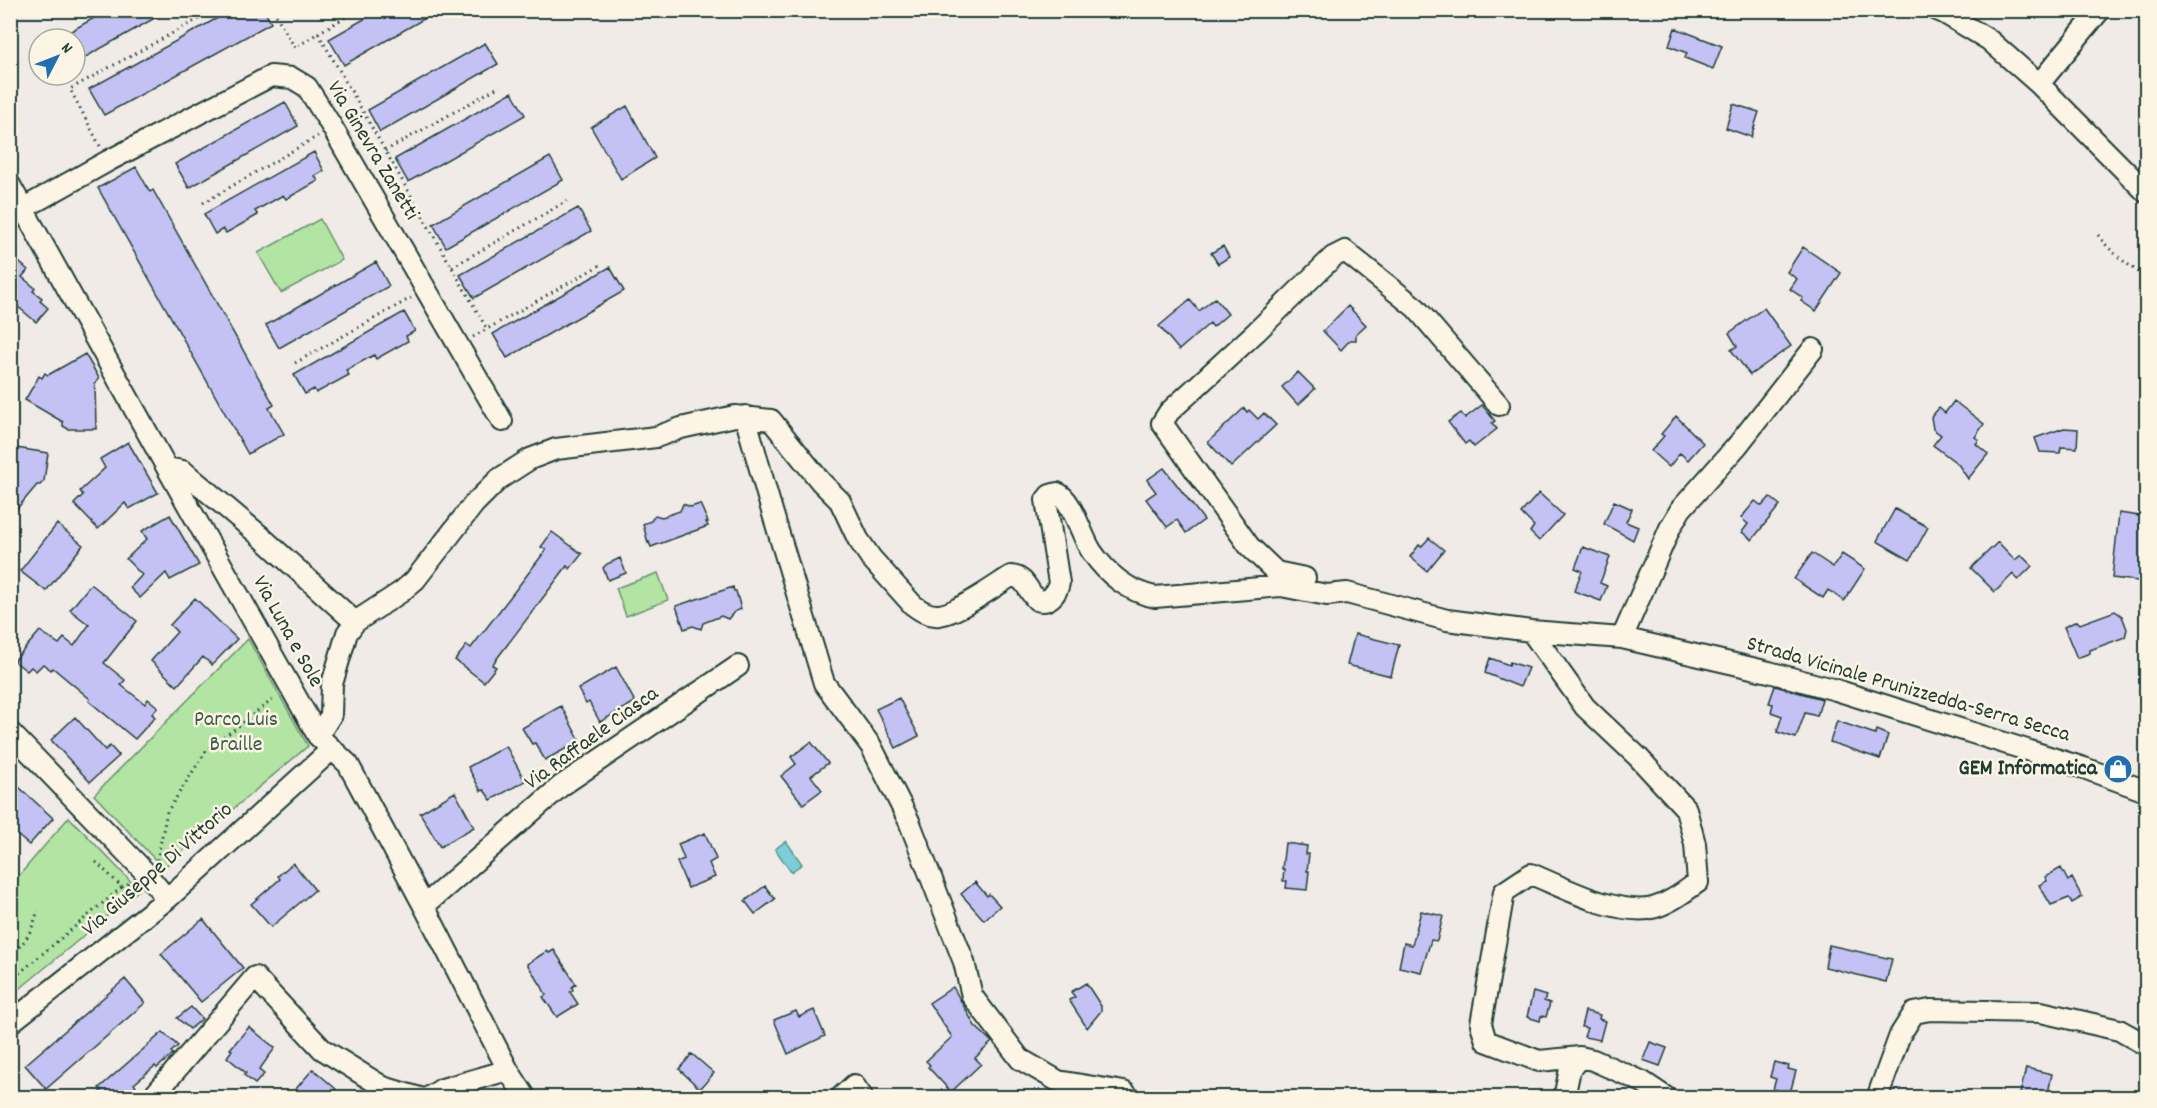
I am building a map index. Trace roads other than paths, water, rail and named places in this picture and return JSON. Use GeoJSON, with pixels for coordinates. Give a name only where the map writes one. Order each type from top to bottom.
{"type":"FeatureCollection","features":[{"type":"Feature","properties":{"kind":"street"},"geometry":{"type":"LineString","coordinates":[[1937,10],[1989,40],[2039,84],[2146,192]]}},
{"type":"Feature","properties":{"kind":"street"},"geometry":{"type":"LineString","coordinates":[[2039,84],[2100,10]]}},
{"type":"Feature","properties":{"kind":"street","name":"Via Ginevra Zanetti"},"geometry":{"type":"LineString","coordinates":[[15,195],[108,161],[270,76],[292,78],[307,87],[332,127],[502,421]]}},
{"type":"Feature","properties":{"kind":"street","name":"Via Luna e Sole"},"geometry":{"type":"LineString","coordinates":[[15,195],[167,468],[325,742],[348,764],[508,1070],[526,1098]]}},
{"type":"Feature","properties":{"kind":"street"},"geometry":{"type":"LineString","coordinates":[[1347,593],[1308,578],[1276,572],[1249,546],[1162,423],[1169,412],[1333,257],[1345,251],[1416,308],[1499,405]]}},
{"type":"Feature","properties":{"kind":"street"},"geometry":{"type":"LineString","coordinates":[[1622,638],[1670,528],[1681,509],[1737,446],[1812,349]]}},
{"type":"Feature","properties":{"kind":"street","name":"Strada Vicinale Prunizzedda-Serra Secca"},"geometry":{"type":"LineString","coordinates":[[355,622],[401,592],[415,580],[474,504],[499,479],[530,459],[556,449],[656,437],[681,428],[735,416],[745,416],[771,420],[782,431],[821,482],[840,501],[858,538],[871,558],[913,605],[930,615],[949,613],[1011,576],[1023,581],[1037,600],[1045,601],[1051,598],[1059,583],[1046,500],[1050,495],[1057,493],[1066,498],[1092,552],[1120,582],[1140,594],[1155,597],[1281,586],[1327,595],[1347,593],[1447,620],[1531,631],[1622,638],[1836,690],[2084,768],[2146,791]]}},
{"type":"Feature","properties":{"kind":"street"},"geometry":{"type":"LineString","coordinates":[[745,416],[824,683],[871,746],[909,821],[964,962],[972,996],[1020,1059],[1058,1081],[1124,1092],[1130,1098]]}},
{"type":"Feature","properties":{"kind":"street"},"geometry":{"type":"LineString","coordinates":[[167,468],[183,471],[258,534],[355,622],[347,633],[332,684],[332,715],[325,742]]}},
{"type":"Feature","properties":{"kind":"street"},"geometry":{"type":"LineString","coordinates":[[1531,631],[1585,708],[1638,757],[1686,810],[1695,844],[1698,882],[1674,899],[1649,909],[1615,907],[1531,874],[1504,892],[1481,1024],[1486,1041],[1539,1061],[1580,1057],[1593,1060],[1643,1082],[1667,1098]]}},
{"type":"Feature","properties":{"kind":"street","name":"Via Raffaele Ciasca"},"geometry":{"type":"LineString","coordinates":[[424,906],[561,786],[738,666]]}},
{"type":"Feature","properties":{"kind":"street"},"geometry":{"type":"LineString","coordinates":[[10,732],[145,872],[167,899]]}},
{"type":"Feature","properties":{"kind":"street","name":"Via Giuseppe Di Vittorio"},"geometry":{"type":"LineString","coordinates":[[10,1023],[167,899],[325,742]]}},
{"type":"Feature","properties":{"kind":"street"},"geometry":{"type":"LineString","coordinates":[[152,1098],[255,977],[321,1049],[383,1087],[420,1098]]}},
{"type":"Feature","properties":{"kind":"street"},"geometry":{"type":"LineString","coordinates":[[1877,1098],[1900,1035],[1914,1013],[1930,1010],[2041,1012],[2119,1030],[2146,1044]]}},
{"type":"Feature","properties":{"kind":"street"},"geometry":{"type":"LineString","coordinates":[[1564,1098],[1570,1069],[1580,1057]]}},
{"type":"Feature","properties":{"kind":"street"},"geometry":{"type":"LineString","coordinates":[[428,1098],[442,1089],[508,1070]]}},
{"type":"Feature","properties":{"kind":"street"},"geometry":{"type":"LineString","coordinates":[[840,1098],[854,1085],[862,1098]]}},
{"type":"Feature","properties":{"kind":"water"},"geometry":{"type":"Polygon","coordinates":[[[786,841],[802,864],[791,872],[775,849],[786,841]]]}},
{"type":"Feature","properties":{"kind":"place","name":"GEM Informatica"},"geometry":{"type":"Point","coordinates":[2118,769]}},
{"type":"Feature","properties":{"kind":"park label","name":"Parco Luis Braille"},"geometry":{"type":"Point","coordinates":[236,732]}}]}
